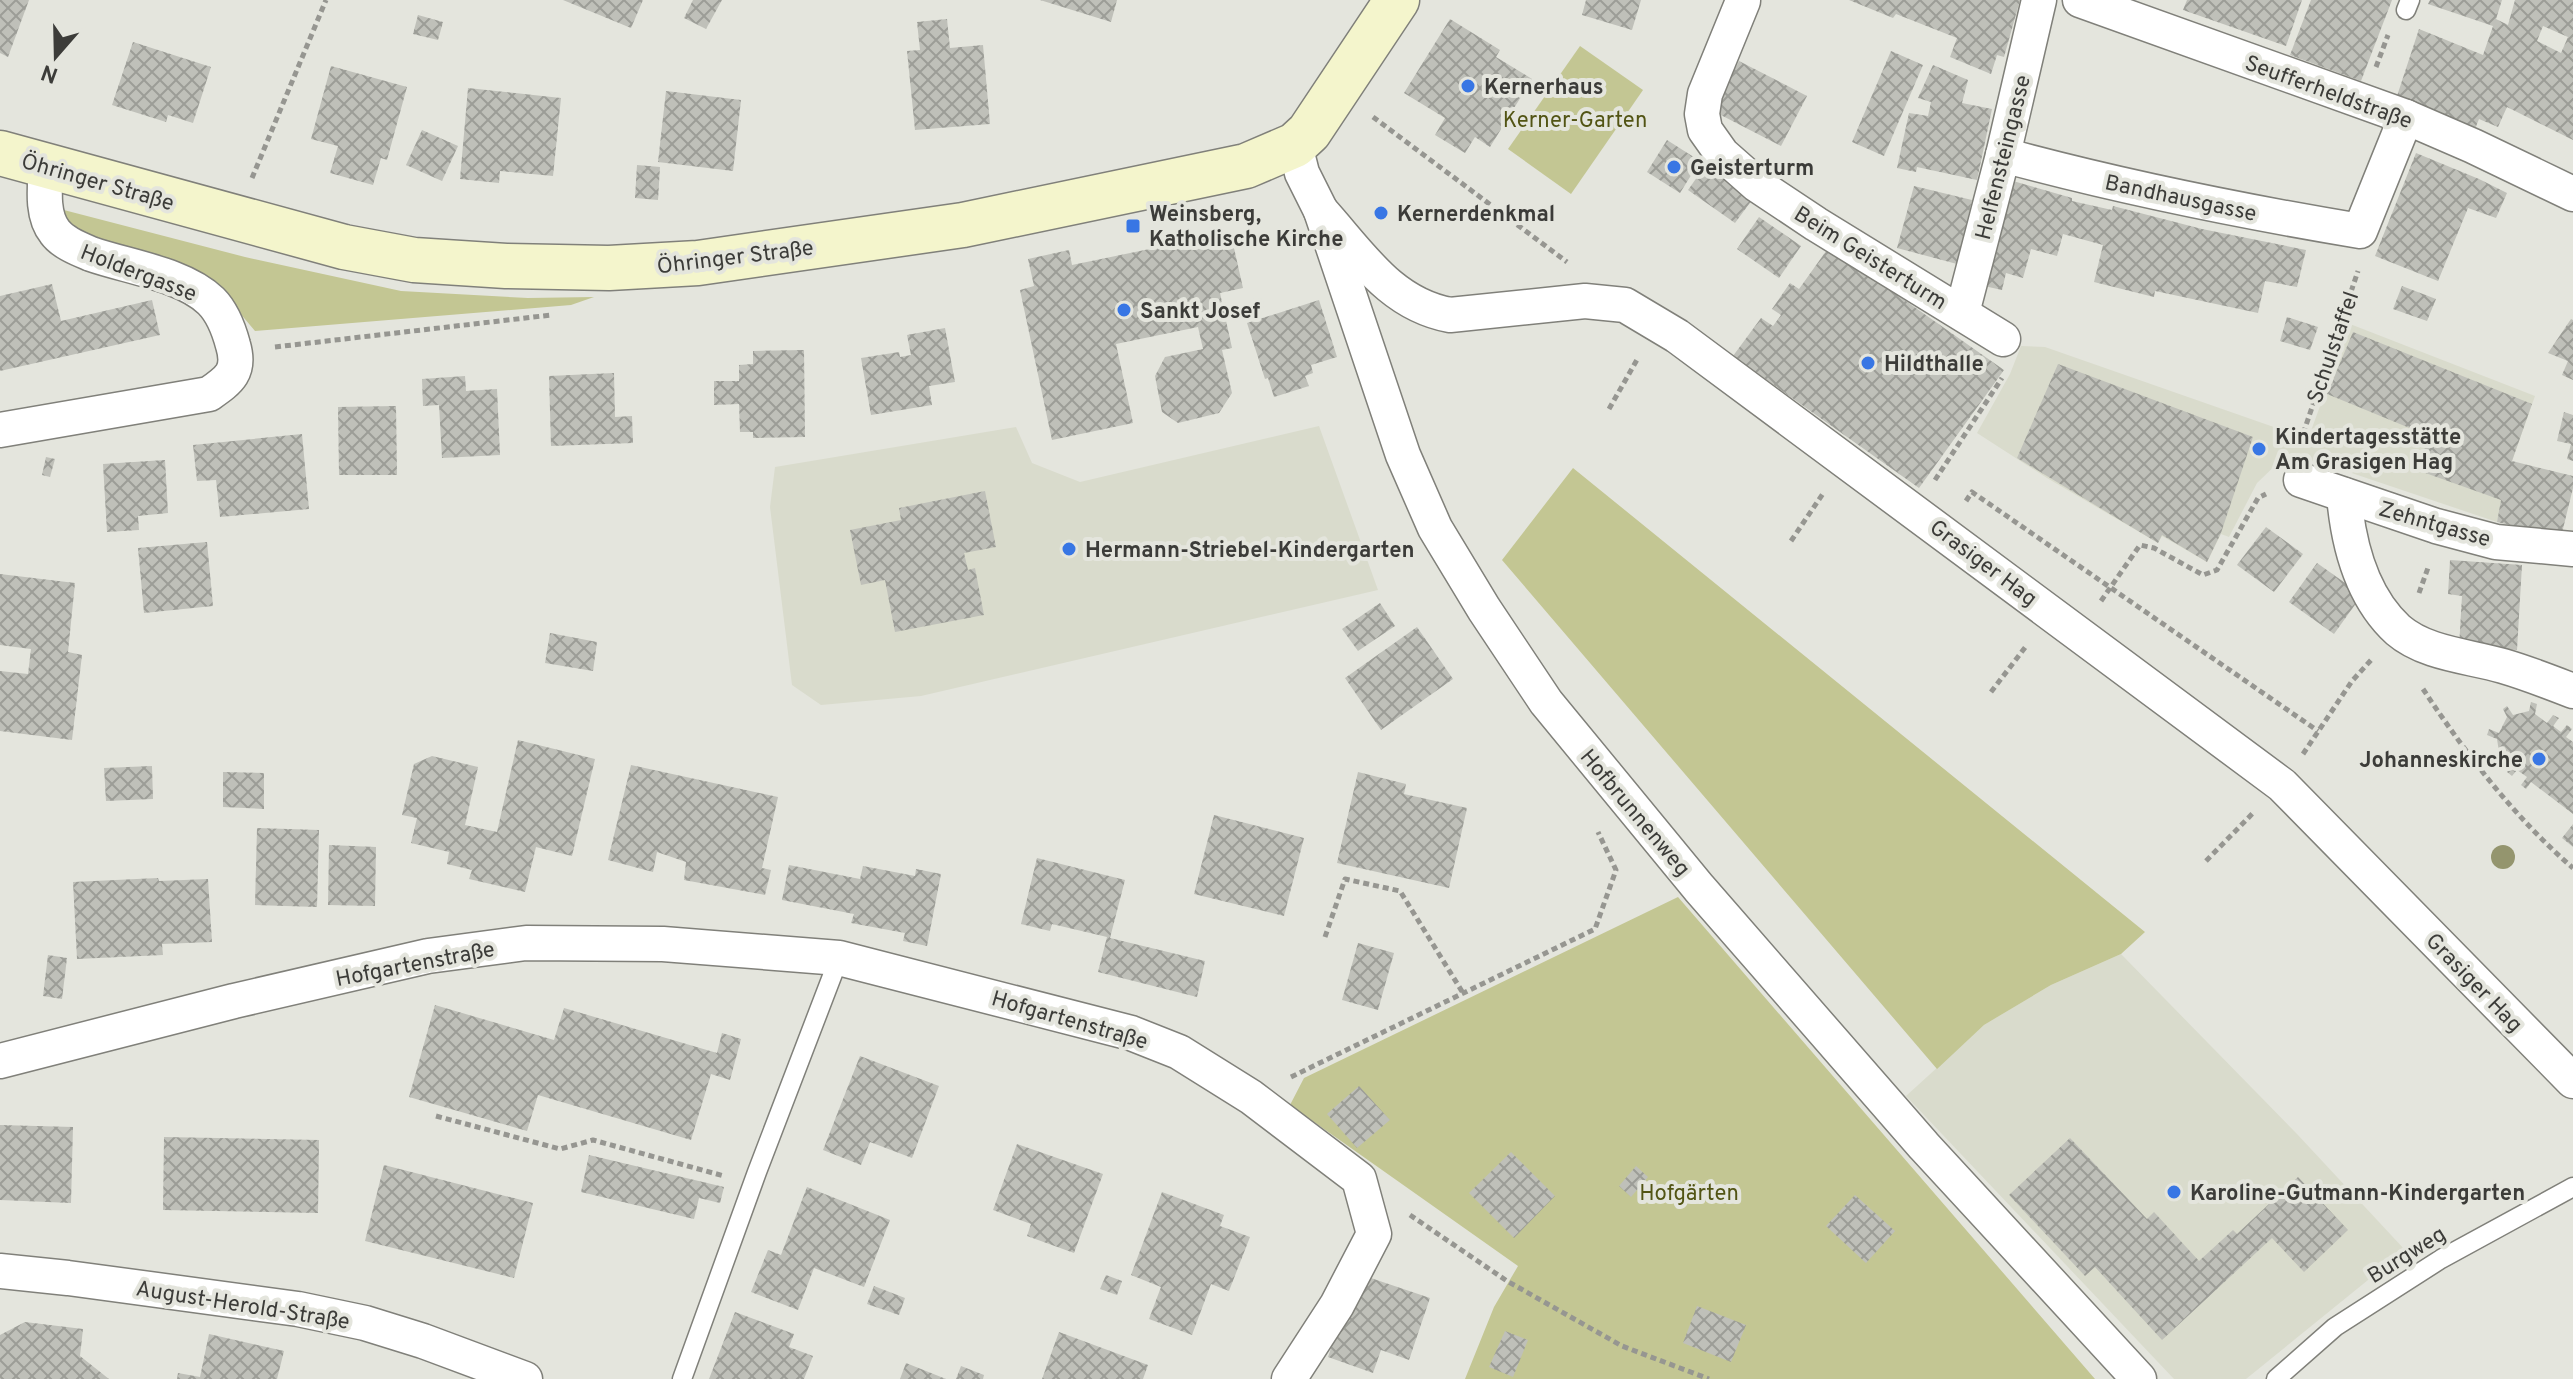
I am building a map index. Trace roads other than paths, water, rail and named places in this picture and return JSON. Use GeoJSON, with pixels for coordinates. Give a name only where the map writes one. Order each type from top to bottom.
{"type":"FeatureCollection","features":[{"type":"Feature","properties":{"kind":"street","name":"Öhringer Straße"},"geometry":{"type":"LineString","coordinates":[[0,153],[235,219],[344,247],[414,260],[609,268],[698,263],[963,225],[1246,166],[1295,145],[1309,132],[1397,0]]}},
{"type":"Feature","properties":{"kind":"street","name":"Helfensteingasse"},"geometry":{"type":"LineString","coordinates":[[1962,313],[2039,0]]}},
{"type":"Feature","properties":{"kind":"street","name":"Seufferheldstraße"},"geometry":{"type":"LineString","coordinates":[[2080,0],[2406,117],[2573,194]]}},
{"type":"Feature","properties":{"kind":"street","name":"Beim Geisterturm"},"geometry":{"type":"LineString","coordinates":[[1743,1],[1705,94],[1702,114],[1705,130],[1722,154],[1756,184],[1816,224],[2003,339]]}},
{"type":"Feature","properties":{"kind":"street","name":"Bandhausgasse"},"geometry":{"type":"LineString","coordinates":[[2003,155],[2248,212],[2360,247],[2406,117]]}},
{"type":"Feature","properties":{"kind":"street","name":"Hofbrunnenweg"},"geometry":{"type":"LineString","coordinates":[[1295,145],[1302,173],[1321,211],[1403,455],[1435,528],[1546,702],[1690,877],[1924,1146],[2139,1379]]}},
{"type":"Feature","properties":{"kind":"street","name":"Holdergasse"},"geometry":{"type":"LineString","coordinates":[[0,430],[209,394],[231,379],[235,366],[235,352],[228,328],[212,302],[186,285],[161,275],[74,248],[53,231],[45,203],[46,166]]}},
{"type":"Feature","properties":{"kind":"street","name":"Grasiger Hag"},"geometry":{"type":"LineString","coordinates":[[1321,211],[1389,286],[1412,303],[1432,312],[1450,315],[1585,301],[1625,305],[1677,336],[2282,785],[2573,1081]]}},
{"type":"Feature","properties":{"kind":"street","name":"Zehntgasse"},"geometry":{"type":"LineString","coordinates":[[2301,480],[2436,526],[2496,542],[2573,549]]}},
{"type":"Feature","properties":{"kind":"street"},"geometry":{"type":"LineString","coordinates":[[2344,495],[2347,532],[2358,568],[2377,604],[2399,630],[2445,652],[2502,666],[2573,691]]}},
{"type":"Feature","properties":{"kind":"street","name":"Hofgartenstraße"},"geometry":{"type":"LineString","coordinates":[[0,1061],[234,1001],[428,956],[526,943],[663,944],[839,958],[1131,1033],[1179,1052],[1251,1097],[1359,1179],[1374,1234],[1337,1305],[1289,1379]]}},
{"type":"Feature","properties":{"kind":"street","name":"August-Herold-Straße"},"geometry":{"type":"LineString","coordinates":[[0,1271],[83,1280],[365,1323],[525,1379]]}},
{"type":"Feature","properties":{"kind":"lane"},"geometry":{"type":"LineString","coordinates":[[682,1379],[752,1184],[839,958]]}},
{"type":"Feature","properties":{"kind":"lane","name":"Burgweg"},"geometry":{"type":"LineString","coordinates":[[2276,1379],[2335,1327],[2441,1259],[2573,1187]]}},
{"type":"Feature","properties":{"kind":"place","name":"Kernerhaus"},"geometry":{"type":"Point","coordinates":[1468,86]}},
{"type":"Feature","properties":{"kind":"place","name":"Geisterturm"},"geometry":{"type":"Point","coordinates":[1674,167]}},
{"type":"Feature","properties":{"kind":"place","name":"Kernerdenkmal"},"geometry":{"type":"Point","coordinates":[1381,213]}},
{"type":"Feature","properties":{"kind":"place","name":"Weinsberg, Katholische Kirche"},"geometry":{"type":"Point","coordinates":[1133,226]}},
{"type":"Feature","properties":{"kind":"place","name":"Sankt Josef"},"geometry":{"type":"Point","coordinates":[1124,310]}},
{"type":"Feature","properties":{"kind":"place","name":"Hildthalle"},"geometry":{"type":"Point","coordinates":[1868,363]}},
{"type":"Feature","properties":{"kind":"place","name":"Kindertagesstätte Am Grasigen Hag"},"geometry":{"type":"Point","coordinates":[2259,449]}},
{"type":"Feature","properties":{"kind":"place","name":"Hermann-Striebel-Kindergarten"},"geometry":{"type":"Point","coordinates":[1069,549]}},
{"type":"Feature","properties":{"kind":"place","name":"Johanneskirche"},"geometry":{"type":"Point","coordinates":[2539,759]}},
{"type":"Feature","properties":{"kind":"place","name":"Karoline-Gutmann-Kindergarten"},"geometry":{"type":"Point","coordinates":[2174,1192]}},
{"type":"Feature","properties":{"kind":"park label","name":"Kerner-Garten"},"geometry":{"type":"Point","coordinates":[1575,119]}},
{"type":"Feature","properties":{"kind":"park label","name":"Hofgärten"},"geometry":{"type":"Point","coordinates":[1689,1192]}}]}
